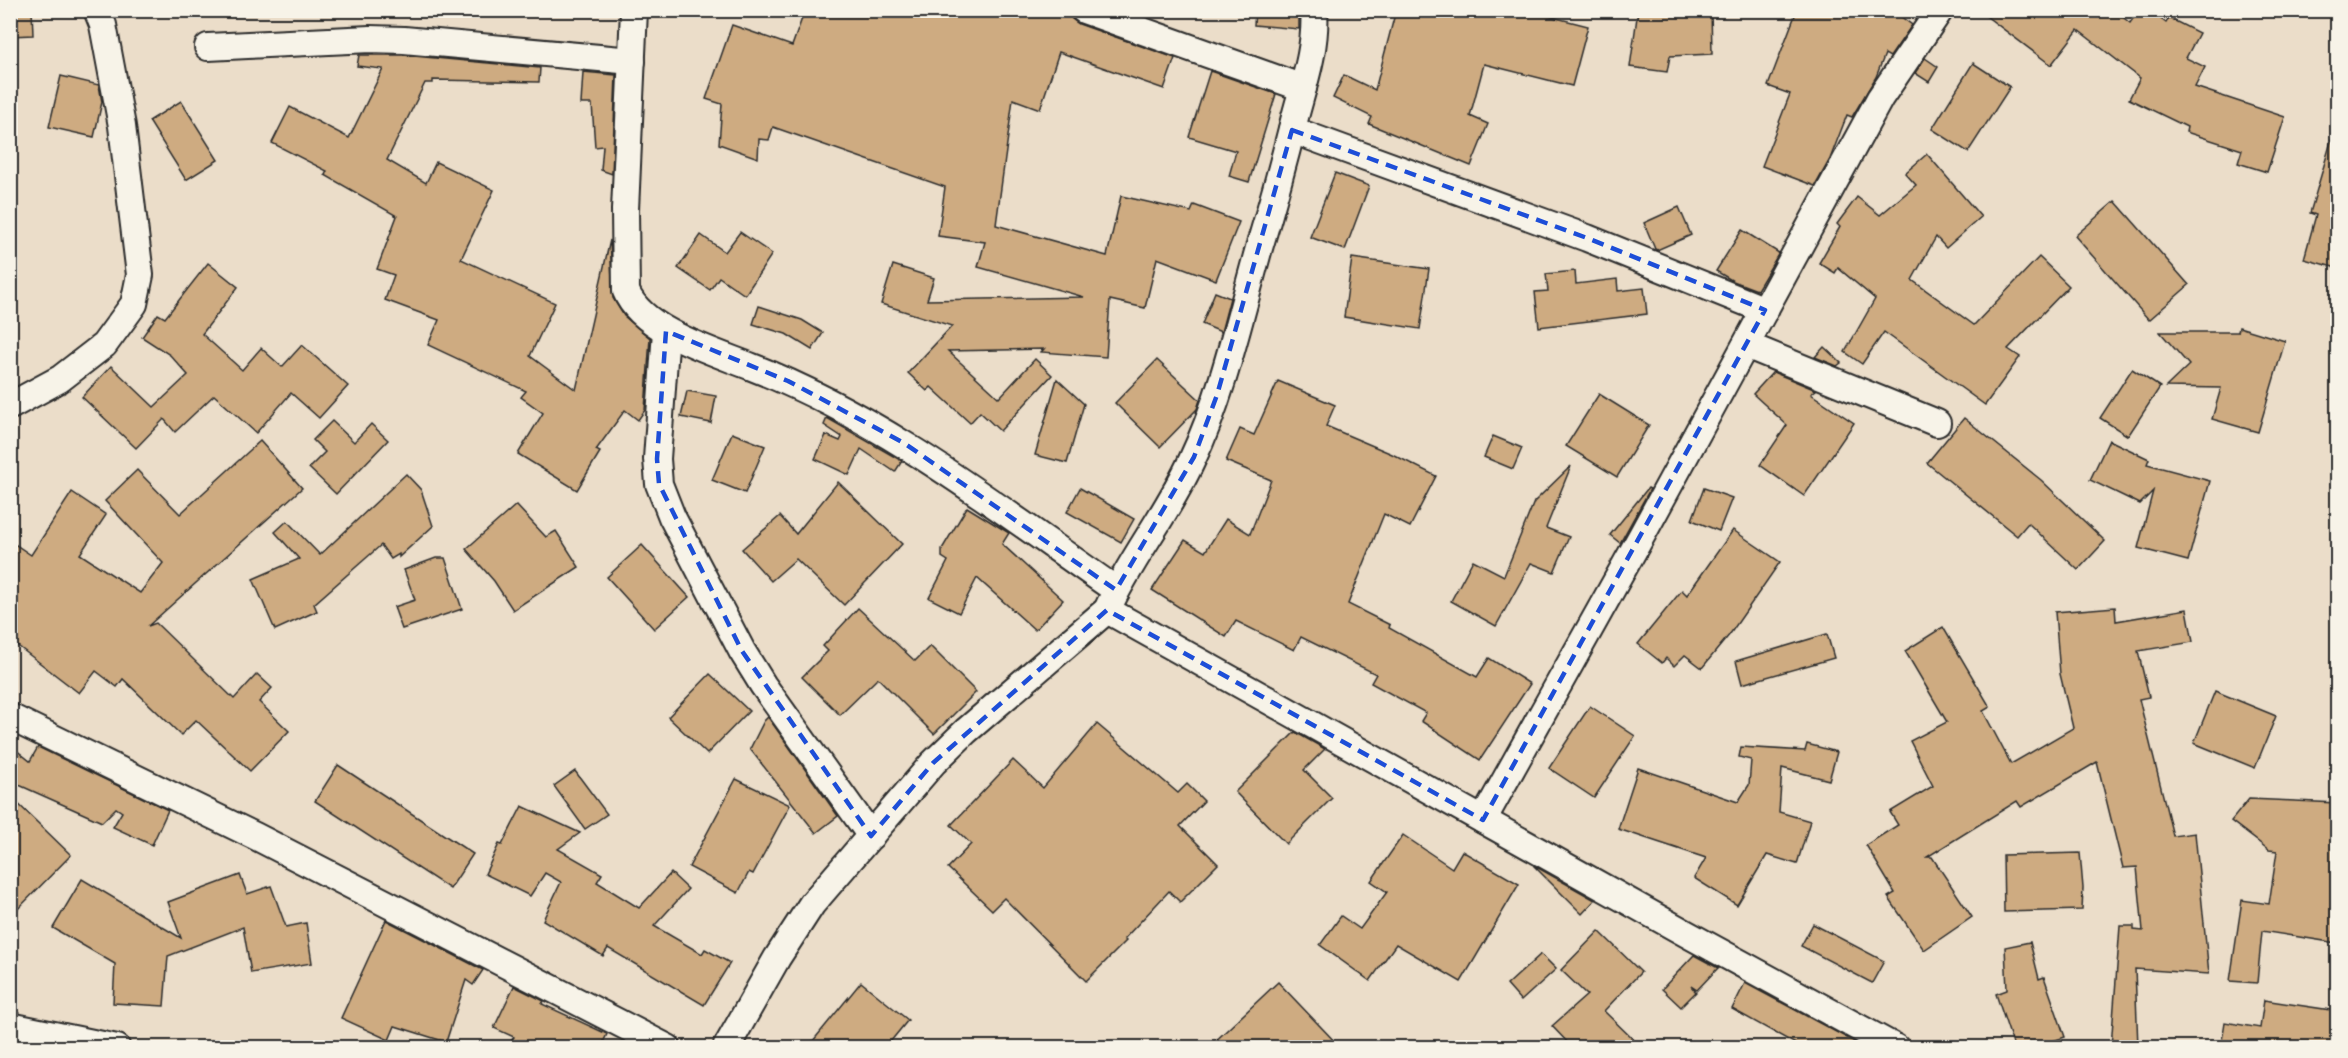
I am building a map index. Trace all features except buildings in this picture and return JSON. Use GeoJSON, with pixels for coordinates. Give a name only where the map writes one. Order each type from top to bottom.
{"type":"FeatureCollection","features":[{"type":"Feature","properties":{"kind":"street"},"geometry":{"type":"LineString","coordinates":[[10,406],[60,379],[104,345],[134,304],[140,275],[122,126],[104,25],[97,10]]}},
{"type":"Feature","properties":{"kind":"street"},"geometry":{"type":"LineString","coordinates":[[634,10],[625,210],[626,291],[629,299],[644,314],[666,331],[685,341],[788,381],[904,443],[1111,600],[1483,820],[1896,1047]]}},
{"type":"Feature","properties":{"kind":"street"},"geometry":{"type":"LineString","coordinates":[[1084,10],[1303,88]]}},
{"type":"Feature","properties":{"kind":"street"},"geometry":{"type":"LineString","coordinates":[[726,1047],[777,958],[812,904],[941,755],[1111,600],[1180,486],[1194,458],[1217,395],[1292,130],[1311,57],[1314,10]]}},
{"type":"Feature","properties":{"kind":"street"},"geometry":{"type":"LineString","coordinates":[[1483,820],[1880,98],[1941,10]]}},
{"type":"Feature","properties":{"kind":"street"},"geometry":{"type":"LineString","coordinates":[[208,47],[370,39],[404,40],[632,61]]}},
{"type":"Feature","properties":{"kind":"street"},"geometry":{"type":"LineString","coordinates":[[1292,130],[1587,238],[1765,310]]}},
{"type":"Feature","properties":{"kind":"street"},"geometry":{"type":"LineString","coordinates":[[666,331],[657,459],[659,484],[672,517],[742,651],[763,685],[871,836]]}},
{"type":"Feature","properties":{"kind":"street"},"geometry":{"type":"LineString","coordinates":[[1746,345],[1937,423]]}},
{"type":"Feature","properties":{"kind":"street"},"geometry":{"type":"LineString","coordinates":[[10,717],[255,836],[668,1047]]}},
{"type":"Feature","properties":{"kind":"street"},"geometry":{"type":"LineString","coordinates":[[10,1026],[117,1047]]}},
{"type":"Feature","properties":{"kind":"highlighted area"},"geometry":{"type":"Polygon","coordinates":[[[1292,130],[1587,238],[1765,310],[1483,820],[1107,610],[933,763],[871,836],[742,651],[659,484],[657,459],[666,331],[788,381],[904,443],[1116,590],[1194,457],[1217,395],[1292,130]]]}}]}
